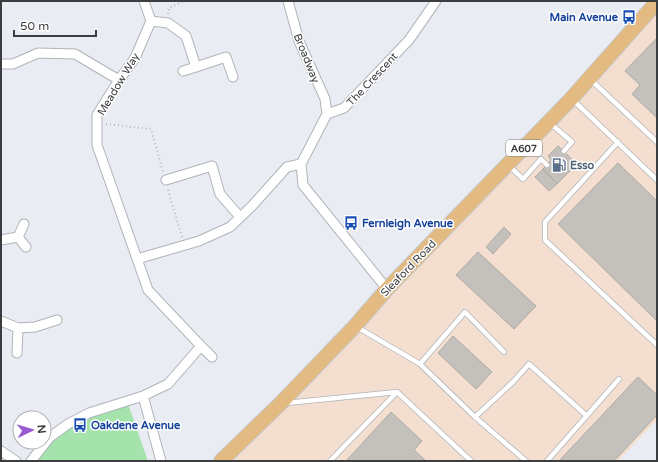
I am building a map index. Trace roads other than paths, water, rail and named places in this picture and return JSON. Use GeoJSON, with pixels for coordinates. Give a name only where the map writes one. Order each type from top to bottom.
{"type":"FeatureCollection","features":[{"type":"Feature","properties":{"kind":"main road","name":"Sleaford Road"},"geometry":{"type":"LineString","coordinates":[[221,461],[280,404],[355,326],[387,289],[590,79],[657,2]]}},
{"type":"Feature","properties":{"kind":"street"},"geometry":{"type":"LineString","coordinates":[[144,1],[151,22],[168,23],[186,36],[196,67]]}},
{"type":"Feature","properties":{"kind":"street","name":"Broadway"},"geometry":{"type":"LineString","coordinates":[[288,1],[299,41],[324,99],[327,114]]}},
{"type":"Feature","properties":{"kind":"street","name":"The Crescent"},"geometry":{"type":"LineString","coordinates":[[327,114],[344,108],[409,40],[436,1]]}},
{"type":"Feature","properties":{"kind":"street","name":"Meadow Way"},"geometry":{"type":"LineString","coordinates":[[137,259],[97,145],[97,123],[98,115],[119,80],[135,58],[151,22]]}},
{"type":"Feature","properties":{"kind":"street"},"geometry":{"type":"LineString","coordinates":[[1,64],[13,64],[38,53],[76,54],[119,80]]}},
{"type":"Feature","properties":{"kind":"street"},"geometry":{"type":"LineString","coordinates":[[184,71],[226,57],[233,77]]}},
{"type":"Feature","properties":{"kind":"street"},"geometry":{"type":"LineString","coordinates":[[327,114],[301,164],[303,185],[387,289]]}},
{"type":"Feature","properties":{"kind":"street"},"geometry":{"type":"LineString","coordinates":[[166,180],[212,166],[219,158]]}},
{"type":"Feature","properties":{"kind":"street"},"geometry":{"type":"LineString","coordinates":[[212,357],[148,290],[137,259],[199,241],[230,227],[252,206],[287,167],[301,164]]}},
{"type":"Feature","properties":{"kind":"street"},"geometry":{"type":"LineString","coordinates":[[212,166],[220,194],[240,218]]}},
{"type":"Feature","properties":{"kind":"street"},"geometry":{"type":"LineString","coordinates":[[18,237],[24,224]]}},
{"type":"Feature","properties":{"kind":"street"},"geometry":{"type":"LineString","coordinates":[[1,240],[18,237]]}},
{"type":"Feature","properties":{"kind":"street"},"geometry":{"type":"LineString","coordinates":[[18,237],[26,247]]}},
{"type":"Feature","properties":{"kind":"street"},"geometry":{"type":"LineString","coordinates":[[1,320],[18,328],[35,327],[57,320]]}},
{"type":"Feature","properties":{"kind":"street"},"geometry":{"type":"LineString","coordinates":[[17,353],[18,328]]}},
{"type":"Feature","properties":{"kind":"street"},"geometry":{"type":"LineString","coordinates":[[31,461],[50,437],[68,424],[89,413],[143,396],[168,384],[202,346]]}},
{"type":"Feature","properties":{"kind":"street"},"geometry":{"type":"LineString","coordinates":[[143,396],[161,461]]}},
{"type":"Feature","properties":{"kind":"street"},"geometry":{"type":"LineString","coordinates":[[1,451],[16,461]]}},
{"type":"Feature","properties":{"kind":"lane"},"geometry":{"type":"LineString","coordinates":[[590,79],[657,142]]}},
{"type":"Feature","properties":{"kind":"lane"},"geometry":{"type":"LineString","coordinates":[[571,99],[657,180]]}},
{"type":"Feature","properties":{"kind":"lane"},"geometry":{"type":"LineString","coordinates":[[549,122],[572,142],[564,151]]}},
{"type":"Feature","properties":{"kind":"lane"},"geometry":{"type":"LineString","coordinates":[[618,142],[545,222],[545,240],[657,345]]}},
{"type":"Feature","properties":{"kind":"lane"},"geometry":{"type":"LineString","coordinates":[[508,165],[523,179],[541,159],[547,165]]}},
{"type":"Feature","properties":{"kind":"lane"},"geometry":{"type":"LineString","coordinates":[[420,364],[465,312],[504,352]]}},
{"type":"Feature","properties":{"kind":"lane"},"geometry":{"type":"LineString","coordinates":[[355,326],[420,364],[475,417],[526,461]]}},
{"type":"Feature","properties":{"kind":"lane"},"geometry":{"type":"LineString","coordinates":[[475,417],[513,382],[529,364],[586,416]]}},
{"type":"Feature","properties":{"kind":"lane"},"geometry":{"type":"LineString","coordinates":[[547,461],[619,379]]}},
{"type":"Feature","properties":{"kind":"lane"},"geometry":{"type":"LineString","coordinates":[[280,404],[397,392],[471,461]]}},
{"type":"Feature","properties":{"kind":"lane"},"geometry":{"type":"LineString","coordinates":[[330,461],[397,392]]}},
{"type":"Feature","properties":{"kind":"place","name":"Main Avenue"},"geometry":{"type":"Point","coordinates":[629,17]}},
{"type":"Feature","properties":{"kind":"place","name":"Esso"},"geometry":{"type":"Point","coordinates":[559,165]}},
{"type":"Feature","properties":{"kind":"place","name":"Fernleigh Avenue"},"geometry":{"type":"Point","coordinates":[351,223]}},
{"type":"Feature","properties":{"kind":"place","name":"Oakdene Avenue"},"geometry":{"type":"Point","coordinates":[80,425]}}]}
